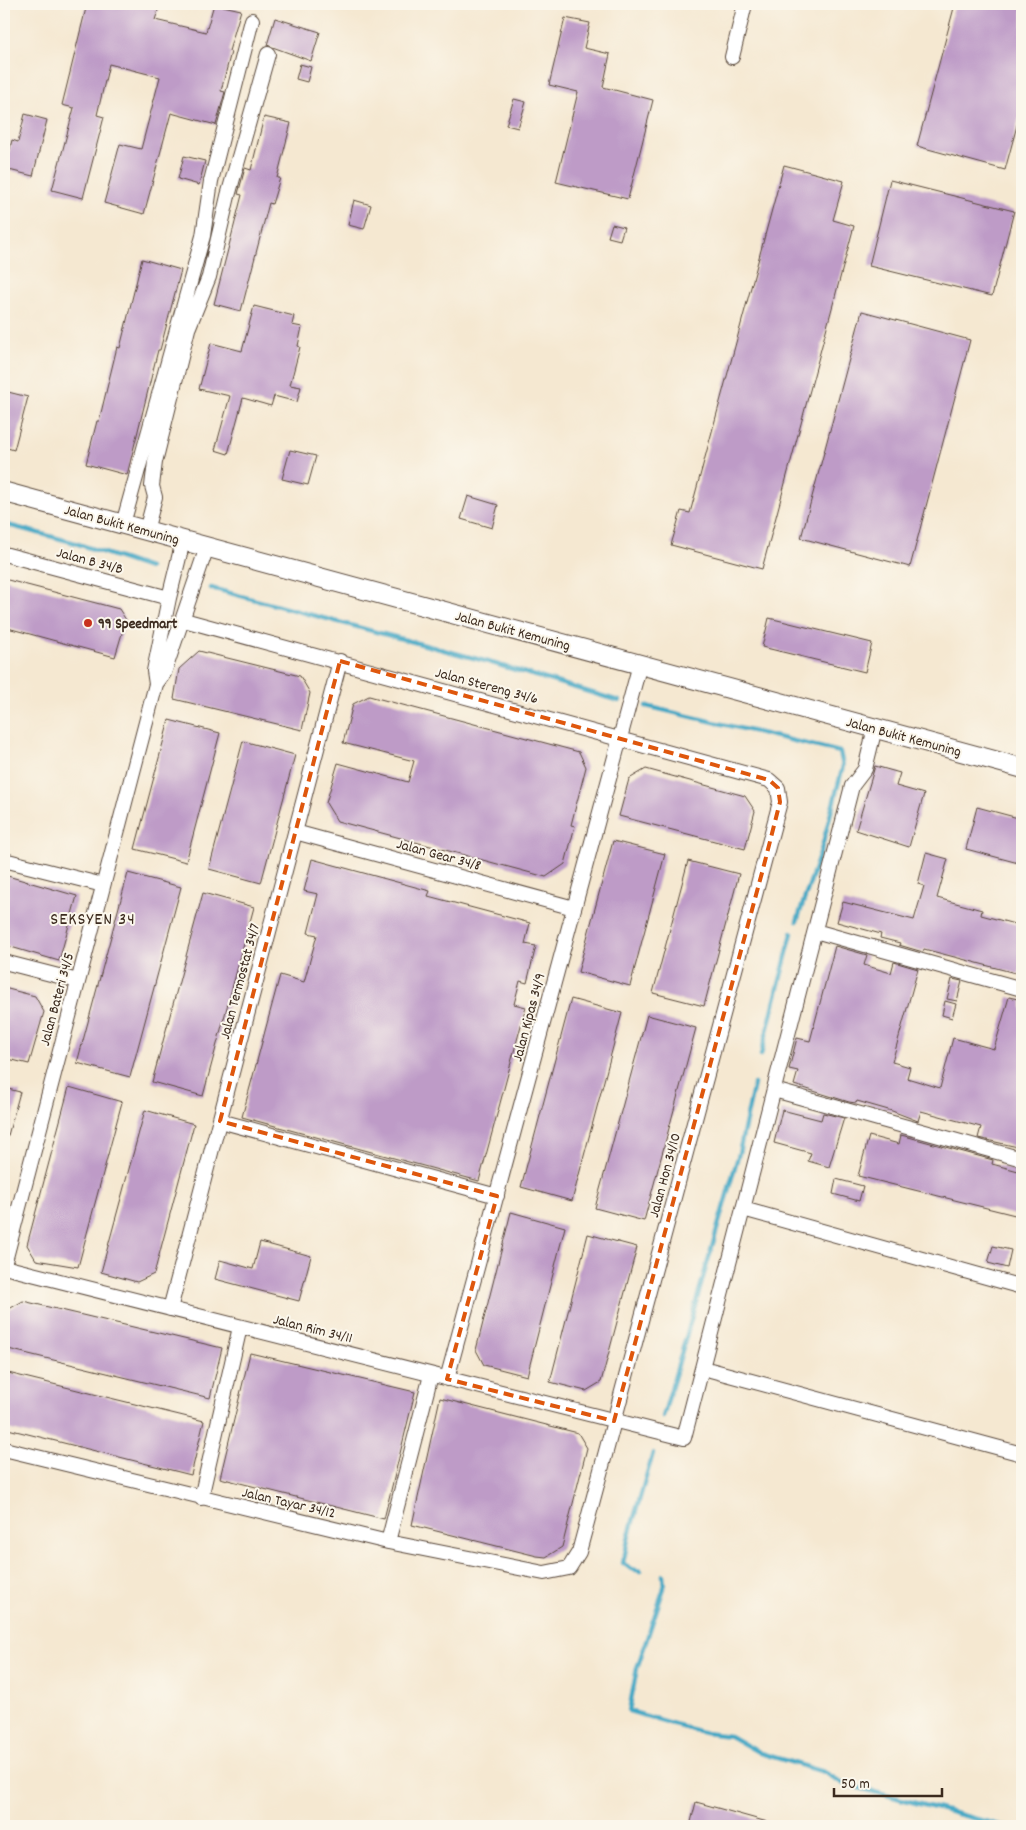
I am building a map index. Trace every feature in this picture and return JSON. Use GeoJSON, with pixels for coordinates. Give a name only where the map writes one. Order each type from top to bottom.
{"type":"FeatureCollection","features":[{"type":"Feature","properties":{"kind":"main road","name":"Jalan Bukit Kemuning"},"geometry":{"type":"LineString","coordinates":[[4,492],[1022,768]]}},
{"type":"Feature","properties":{"kind":"street"},"geometry":{"type":"LineString","coordinates":[[732,57],[745,4]]}},
{"type":"Feature","properties":{"kind":"street"},"geometry":{"type":"LineString","coordinates":[[123,524],[200,245],[212,181],[252,20]]}},
{"type":"Feature","properties":{"kind":"street"},"geometry":{"type":"LineString","coordinates":[[146,531],[155,497],[152,486],[155,462],[188,329],[209,277],[228,196],[268,54]]}},
{"type":"Feature","properties":{"kind":"street"},"geometry":{"type":"LineString","coordinates":[[156,684],[154,671],[183,541]]}},
{"type":"Feature","properties":{"kind":"street"},"geometry":{"type":"LineString","coordinates":[[156,684],[164,673],[184,620],[207,547]]}},
{"type":"Feature","properties":{"kind":"street","name":"Jalan B 34/B"},"geometry":{"type":"LineString","coordinates":[[4,554],[169,598]]}},
{"type":"Feature","properties":{"kind":"street","name":"Jalan Stereng 34/6"},"geometry":{"type":"LineString","coordinates":[[184,620],[340,661],[769,780],[778,788]]}},
{"type":"Feature","properties":{"kind":"street","name":"Jalan Termostat 34/7"},"geometry":{"type":"LineString","coordinates":[[170,1309],[340,661]]}},
{"type":"Feature","properties":{"kind":"street","name":"Jalan Kipas 34/9"},"geometry":{"type":"LineString","coordinates":[[447,1379],[640,664]]}},
{"type":"Feature","properties":{"kind":"street","name":"Jalan Bateri 34/5"},"geometry":{"type":"LineString","coordinates":[[4,1266],[156,684]]}},
{"type":"Feature","properties":{"kind":"street"},"geometry":{"type":"LineString","coordinates":[[876,728],[864,768],[852,786],[703,1368],[1022,1454]]}},
{"type":"Feature","properties":{"kind":"street","name":"Jalan Hon 34/10"},"geometry":{"type":"LineString","coordinates":[[569,1568],[579,1552],[766,860],[780,802],[778,788]]}},
{"type":"Feature","properties":{"kind":"street","name":"Jalan Gear 34/8"},"geometry":{"type":"LineString","coordinates":[[295,832],[574,908]]}},
{"type":"Feature","properties":{"kind":"street"},"geometry":{"type":"LineString","coordinates":[[4,860],[103,885]]}},
{"type":"Feature","properties":{"kind":"street"},"geometry":{"type":"LineString","coordinates":[[815,931],[1022,989]]}},
{"type":"Feature","properties":{"kind":"street"},"geometry":{"type":"LineString","coordinates":[[4,962],[78,981]]}},
{"type":"Feature","properties":{"kind":"street"},"geometry":{"type":"LineString","coordinates":[[774,1090],[1022,1159]]}},
{"type":"Feature","properties":{"kind":"street"},"geometry":{"type":"LineString","coordinates":[[220,1120],[497,1196]]}},
{"type":"Feature","properties":{"kind":"street"},"geometry":{"type":"LineString","coordinates":[[743,1209],[1022,1287]]}},
{"type":"Feature","properties":{"kind":"street","name":"Jalan Rim 34/11"},"geometry":{"type":"LineString","coordinates":[[4,1266],[684,1438],[703,1368]]}},
{"type":"Feature","properties":{"kind":"street"},"geometry":{"type":"LineString","coordinates":[[201,1498],[240,1327]]}},
{"type":"Feature","properties":{"kind":"street"},"geometry":{"type":"LineString","coordinates":[[388,1542],[431,1375]]}},
{"type":"Feature","properties":{"kind":"street","name":"Jalan Tayar 34/12"},"geometry":{"type":"LineString","coordinates":[[4,1449],[388,1542],[544,1573],[569,1568]]}},
{"type":"Feature","properties":{"kind":"highlighted area"},"geometry":{"type":"Polygon","coordinates":[[[340,661],[769,780],[778,788],[780,802],[763,869],[614,1421],[447,1379],[497,1196],[220,1121],[340,661]]]}},
{"type":"Feature","properties":{"kind":"building"},"geometry":{"type":"Polygon","coordinates":[[[87,4],[160,4],[155,20],[206,32],[214,4],[241,10],[229,51],[231,52],[221,91],[225,92],[216,125],[171,113],[144,214],[104,203],[120,144],[141,149],[160,77],[109,64],[97,115],[104,117],[83,198],[52,190],[74,108],[62,105],[87,4]]]}},
{"type":"Feature","properties":{"kind":"building"},"geometry":{"type":"Polygon","coordinates":[[[955,4],[1022,4],[1022,107],[1005,170],[917,146],[955,4]]]}},
{"type":"Feature","properties":{"kind":"building"},"geometry":{"type":"Polygon","coordinates":[[[275,18],[320,32],[311,61],[267,45],[275,18]]]}},
{"type":"Feature","properties":{"kind":"building"},"geometry":{"type":"Polygon","coordinates":[[[565,18],[590,23],[584,48],[610,54],[603,87],[653,100],[628,199],[556,182],[578,92],[549,85],[565,18]]]}},
{"type":"Feature","properties":{"kind":"building"},"geometry":{"type":"Polygon","coordinates":[[[300,64],[311,67],[307,82],[296,79],[300,64]]]}},
{"type":"Feature","properties":{"kind":"building"},"geometry":{"type":"Polygon","coordinates":[[[514,99],[526,102],[518,128],[506,125],[514,99]]]}},
{"type":"Feature","properties":{"kind":"building"},"geometry":{"type":"Polygon","coordinates":[[[25,114],[47,120],[33,176],[5,169],[12,140],[18,142],[25,114]]]}},
{"type":"Feature","properties":{"kind":"building"},"geometry":{"type":"Polygon","coordinates":[[[264,117],[291,123],[277,178],[280,178],[272,204],[269,203],[241,311],[214,304],[242,195],[238,194],[245,168],[251,170],[264,117]]]}},
{"type":"Feature","properties":{"kind":"building"},"geometry":{"type":"Polygon","coordinates":[[[184,156],[205,161],[199,185],[178,179],[184,156]]]}},
{"type":"Feature","properties":{"kind":"building"},"geometry":{"type":"Polygon","coordinates":[[[784,165],[844,181],[833,220],[854,226],[762,569],[671,545],[681,511],[690,513],[784,165]]]}},
{"type":"Feature","properties":{"kind":"building"},"geometry":{"type":"Polygon","coordinates":[[[890,180],[1014,211],[992,296],[869,266],[890,180]]]}},
{"type":"Feature","properties":{"kind":"building"},"geometry":{"type":"Polygon","coordinates":[[[354,200],[371,205],[364,229],[348,225],[354,200]]]}},
{"type":"Feature","properties":{"kind":"building"},"geometry":{"type":"Polygon","coordinates":[[[612,224],[624,227],[620,240],[608,237],[612,224]]]}},
{"type":"Feature","properties":{"kind":"building"},"geometry":{"type":"Polygon","coordinates":[[[142,259],[181,270],[160,350],[158,350],[127,475],[86,464],[97,421],[99,421],[117,347],[120,348],[142,259]]]}},
{"type":"Feature","properties":{"kind":"building"},"geometry":{"type":"Polygon","coordinates":[[[254,306],[294,316],[292,325],[302,327],[298,346],[300,347],[290,385],[301,387],[297,402],[274,396],[271,406],[243,398],[228,454],[215,450],[230,396],[199,389],[211,343],[242,351],[254,306]]]}},
{"type":"Feature","properties":{"kind":"building"},"geometry":{"type":"Polygon","coordinates":[[[862,311],[970,340],[910,567],[801,538],[862,311]]]}},
{"type":"Feature","properties":{"kind":"building"},"geometry":{"type":"Polygon","coordinates":[[[4,391],[28,397],[14,450],[4,447],[4,391]]]}},
{"type":"Feature","properties":{"kind":"building"},"geometry":{"type":"Polygon","coordinates":[[[290,450],[316,456],[308,485],[282,479],[290,450]]]}},
{"type":"Feature","properties":{"kind":"building"},"geometry":{"type":"Polygon","coordinates":[[[468,496],[498,505],[492,528],[461,519],[468,496]]]}},
{"type":"Feature","properties":{"kind":"building"},"geometry":{"type":"Polygon","coordinates":[[[4,579],[119,609],[126,620],[115,657],[4,627],[4,579]]]}},
{"type":"Feature","properties":{"kind":"building"},"geometry":{"type":"Polygon","coordinates":[[[769,618],[872,643],[865,672],[762,647],[769,618]]]}},
{"type":"Feature","properties":{"kind":"building"},"geometry":{"type":"Polygon","coordinates":[[[199,651],[300,676],[310,693],[302,730],[174,699],[179,669],[199,651]]]}},
{"type":"Feature","properties":{"kind":"building"},"geometry":{"type":"Polygon","coordinates":[[[369,696],[579,752],[586,767],[571,825],[575,826],[565,864],[546,877],[337,821],[326,803],[338,763],[408,782],[414,761],[343,743],[353,704],[369,696]]]}},
{"type":"Feature","properties":{"kind":"building"},"geometry":{"type":"Polygon","coordinates":[[[169,720],[220,733],[186,862],[135,849],[169,720]]]}},
{"type":"Feature","properties":{"kind":"building"},"geometry":{"type":"Polygon","coordinates":[[[243,741],[295,755],[261,883],[209,869],[243,741]]]}},
{"type":"Feature","properties":{"kind":"building"},"geometry":{"type":"Polygon","coordinates":[[[875,766],[900,773],[896,786],[924,794],[909,847],[856,830],[875,766]]]}},
{"type":"Feature","properties":{"kind":"building"},"geometry":{"type":"Polygon","coordinates":[[[646,769],[745,796],[755,811],[745,849],[619,816],[629,779],[646,769]]]}},
{"type":"Feature","properties":{"kind":"building"},"geometry":{"type":"Polygon","coordinates":[[[977,807],[1022,819],[1022,864],[966,849],[977,807]]]}},
{"type":"Feature","properties":{"kind":"building"},"geometry":{"type":"Polygon","coordinates":[[[613,841],[665,854],[630,986],[578,972],[613,841]]]}},
{"type":"Feature","properties":{"kind":"building"},"geometry":{"type":"Polygon","coordinates":[[[926,853],[948,859],[937,898],[982,910],[981,915],[1022,926],[1022,962],[1019,974],[924,949],[923,952],[880,938],[881,934],[837,922],[843,902],[914,920],[924,886],[918,884],[926,853]]]}},
{"type":"Feature","properties":{"kind":"building"},"geometry":{"type":"Polygon","coordinates":[[[312,859],[430,891],[428,896],[530,923],[525,944],[536,946],[527,983],[520,981],[514,1004],[526,1007],[479,1181],[242,1117],[280,975],[304,982],[317,935],[308,933],[318,894],[304,891],[312,859]]]}},
{"type":"Feature","properties":{"kind":"building"},"geometry":{"type":"Polygon","coordinates":[[[688,861],[739,874],[704,1006],[653,993],[688,861]]]}},
{"type":"Feature","properties":{"kind":"building"},"geometry":{"type":"Polygon","coordinates":[[[128,873],[181,887],[130,1077],[77,1063],[128,873]]]}},
{"type":"Feature","properties":{"kind":"building"},"geometry":{"type":"Polygon","coordinates":[[[4,875],[77,896],[59,961],[4,945],[4,875]]]}},
{"type":"Feature","properties":{"kind":"building"},"geometry":{"type":"Polygon","coordinates":[[[203,893],[254,907],[203,1096],[152,1082],[203,893]]]}},
{"type":"Feature","properties":{"kind":"building"},"geometry":{"type":"Polygon","coordinates":[[[835,946],[867,955],[864,965],[891,973],[894,962],[918,969],[892,1062],[910,1067],[907,1078],[940,1088],[953,1038],[994,1049],[1009,997],[1022,1000],[1022,1148],[978,1138],[981,1127],[921,1111],[918,1121],[892,1111],[857,1101],[856,1103],[849,1102],[794,1085],[798,1071],[789,1069],[797,1038],[810,1041],[835,946]]]}},
{"type":"Feature","properties":{"kind":"building"},"geometry":{"type":"Polygon","coordinates":[[[952,979],[962,981],[957,1001],[947,999],[952,979]]]}},
{"type":"Feature","properties":{"kind":"building"},"geometry":{"type":"Polygon","coordinates":[[[4,988],[35,996],[44,1012],[29,1064],[4,1058],[4,988]]]}},
{"type":"Feature","properties":{"kind":"building"},"geometry":{"type":"Polygon","coordinates":[[[571,999],[622,1013],[572,1201],[521,1187],[571,999]]]}},
{"type":"Feature","properties":{"kind":"building"},"geometry":{"type":"Polygon","coordinates":[[[945,1001],[956,1004],[952,1018],[942,1015],[945,1001]]]}},
{"type":"Feature","properties":{"kind":"building"},"geometry":{"type":"Polygon","coordinates":[[[647,1015],[696,1028],[644,1221],[595,1208],[647,1015]]]}},
{"type":"Feature","properties":{"kind":"building"},"geometry":{"type":"Polygon","coordinates":[[[69,1087],[122,1102],[78,1267],[36,1260],[27,1245],[69,1087]]]}},
{"type":"Feature","properties":{"kind":"building"},"geometry":{"type":"Polygon","coordinates":[[[4,1088],[20,1092],[7,1139],[4,1139],[4,1088]]]}},
{"type":"Feature","properties":{"kind":"building"},"geometry":{"type":"Polygon","coordinates":[[[145,1110],[194,1124],[154,1274],[137,1282],[101,1272],[145,1110]]]}},
{"type":"Feature","properties":{"kind":"building"},"geometry":{"type":"Polygon","coordinates":[[[782,1110],[821,1120],[823,1113],[844,1118],[829,1167],[808,1161],[811,1153],[774,1143],[782,1110]]]}},
{"type":"Feature","properties":{"kind":"building"},"geometry":{"type":"Polygon","coordinates":[[[901,1135],[993,1160],[992,1164],[1022,1172],[1022,1203],[1019,1216],[858,1176],[869,1136],[899,1144],[901,1135]]]}},
{"type":"Feature","properties":{"kind":"building"},"geometry":{"type":"Polygon","coordinates":[[[836,1179],[863,1186],[859,1201],[833,1194],[836,1179]]]}},
{"type":"Feature","properties":{"kind":"building"},"geometry":{"type":"Polygon","coordinates":[[[511,1212],[565,1227],[527,1376],[484,1365],[476,1350],[511,1212]]]}},
{"type":"Feature","properties":{"kind":"building"},"geometry":{"type":"Polygon","coordinates":[[[588,1234],[637,1247],[601,1382],[586,1391],[550,1382],[588,1234]]]}},
{"type":"Feature","properties":{"kind":"building"},"geometry":{"type":"Polygon","coordinates":[[[260,1242],[311,1256],[299,1301],[215,1279],[220,1260],[253,1269],[260,1242]]]}},
{"type":"Feature","properties":{"kind":"building"},"geometry":{"type":"Polygon","coordinates":[[[993,1246],[1011,1250],[1007,1268],[988,1263],[993,1246]]]}},
{"type":"Feature","properties":{"kind":"building"},"geometry":{"type":"Polygon","coordinates":[[[23,1301],[222,1348],[210,1398],[4,1348],[4,1332],[9,1309],[23,1301]]]}},
{"type":"Feature","properties":{"kind":"building"},"geometry":{"type":"Polygon","coordinates":[[[250,1353],[415,1392],[384,1519],[220,1478],[250,1353]]]}},
{"type":"Feature","properties":{"kind":"building"},"geometry":{"type":"Polygon","coordinates":[[[4,1372],[204,1421],[191,1475],[4,1428],[4,1372]]]}},
{"type":"Feature","properties":{"kind":"building"},"geometry":{"type":"Polygon","coordinates":[[[440,1398],[578,1433],[587,1448],[562,1547],[546,1557],[537,1556],[412,1525],[440,1398]]]}},
{"type":"Feature","properties":{"kind":"building"},"geometry":{"type":"Polygon","coordinates":[[[696,1802],[771,1823],[771,1826],[690,1826],[696,1802]]]}},
{"type":"Feature","properties":{"kind":"waterway"},"geometry":{"type":"LineString","coordinates":[[4,524],[72,542],[149,568]]}},
{"type":"Feature","properties":{"kind":"waterway"},"geometry":{"type":"LineString","coordinates":[[211,588],[485,661],[619,701]]}},
{"type":"Feature","properties":{"kind":"waterway"},"geometry":{"type":"LineString","coordinates":[[646,706],[840,752],[843,766],[822,847],[797,921]]}},
{"type":"Feature","properties":{"kind":"waterway"},"geometry":{"type":"LineString","coordinates":[[761,1055],[792,933]]}},
{"type":"Feature","properties":{"kind":"waterway"},"geometry":{"type":"LineString","coordinates":[[663,1417],[739,1153],[754,1084]]}},
{"type":"Feature","properties":{"kind":"waterway"},"geometry":{"type":"LineString","coordinates":[[641,1571],[631,1569],[623,1563],[629,1535],[653,1453]]}},
{"type":"Feature","properties":{"kind":"waterway"},"geometry":{"type":"LineString","coordinates":[[663,1575],[664,1588],[637,1668],[629,1711],[705,1733],[730,1736],[760,1753],[824,1772],[844,1784],[1003,1826]]}},
{"type":"Feature","properties":{"kind":"place","name":"99 Speedmart"},"geometry":{"type":"Point","coordinates":[88,623]}},
{"type":"Feature","properties":{"kind":"district","name":"SEKSYEN 34"},"geometry":{"type":"Point","coordinates":[93,918]}}]}
